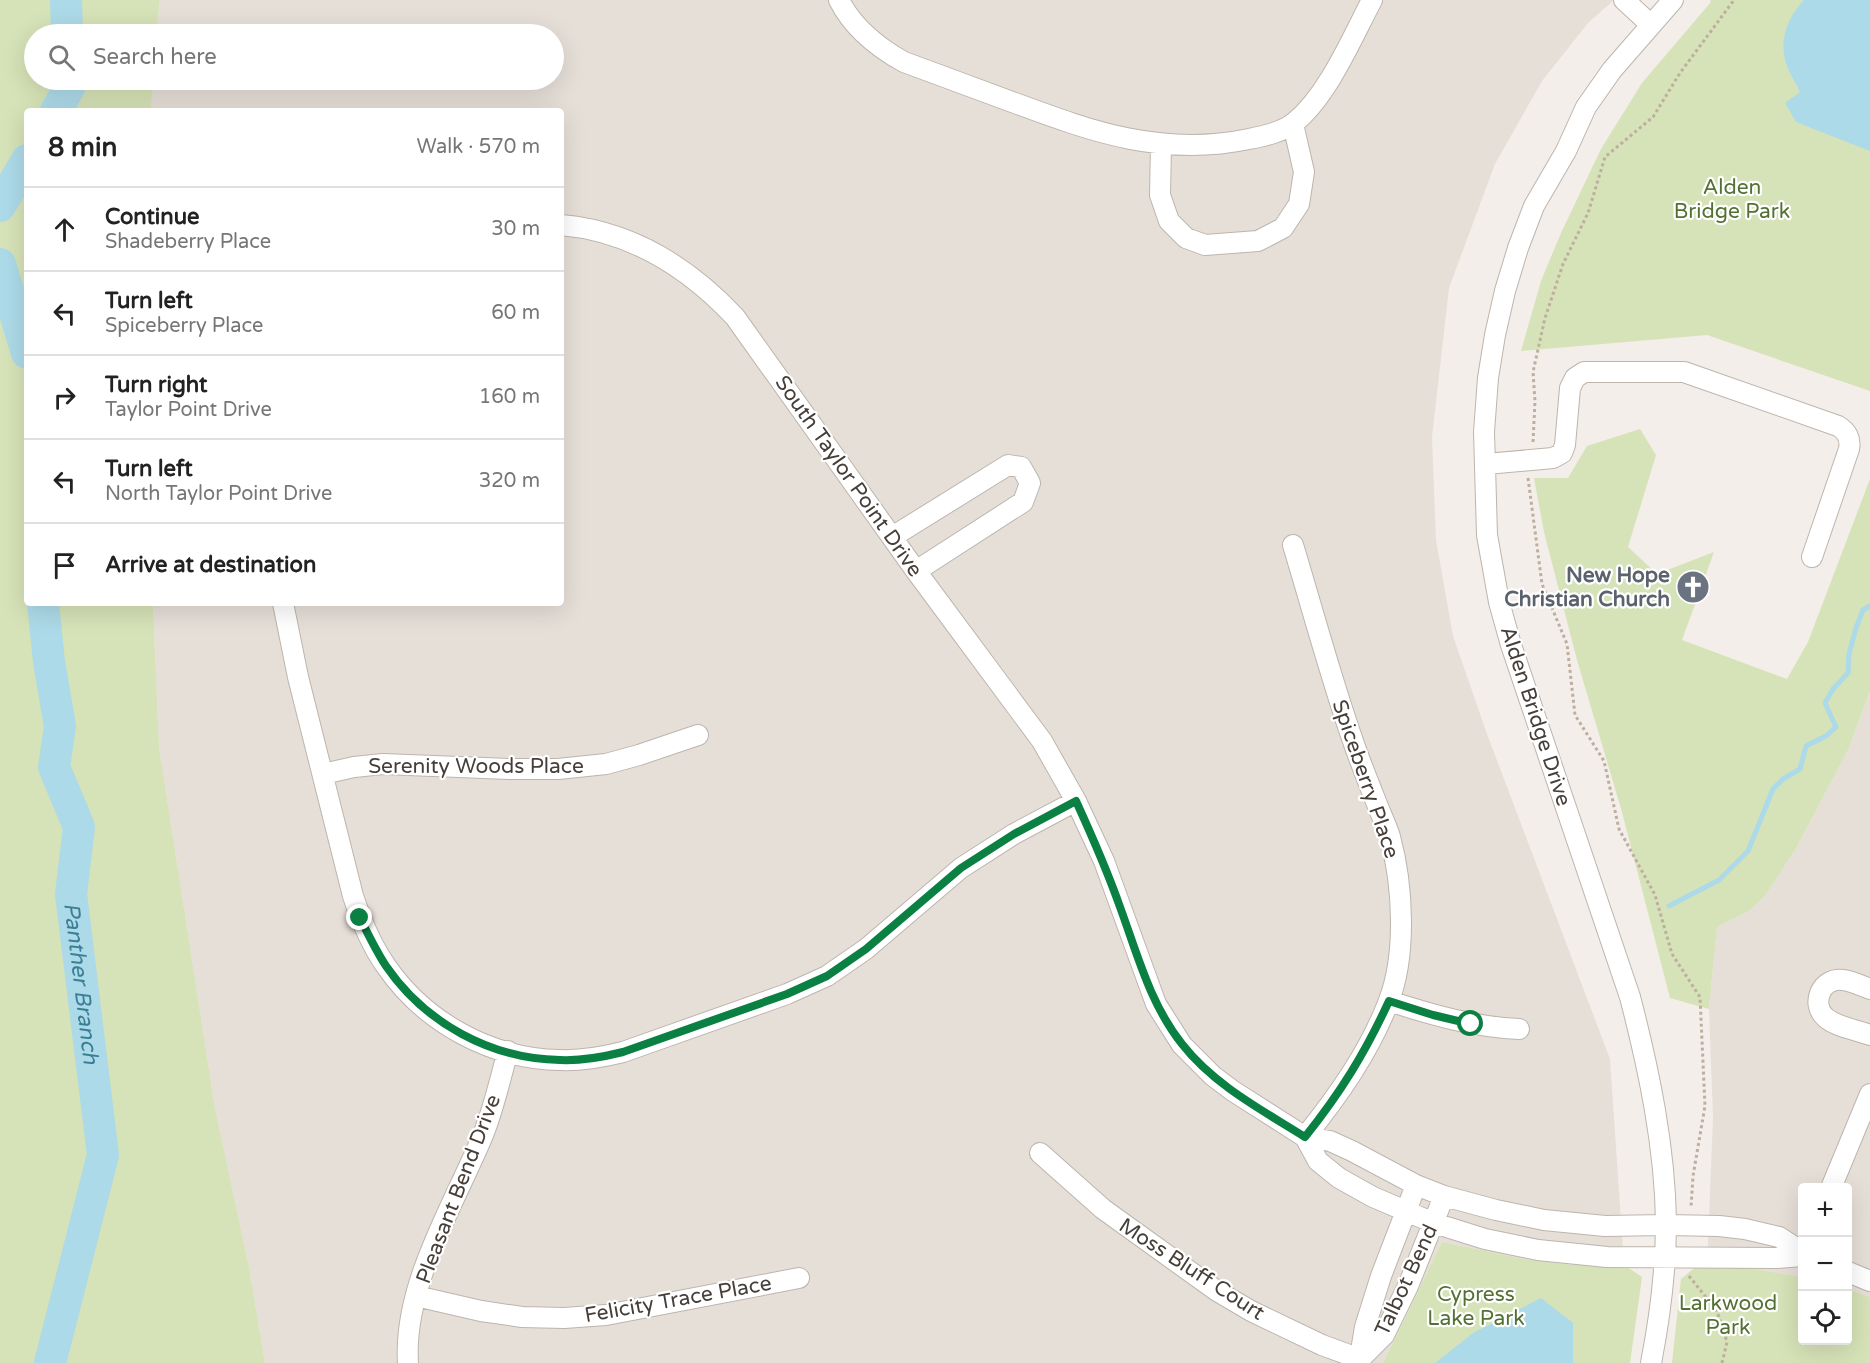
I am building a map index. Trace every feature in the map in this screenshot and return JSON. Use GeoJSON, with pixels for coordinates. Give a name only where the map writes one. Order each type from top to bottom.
{"type":"FeatureCollection","features":[{"type":"Feature","properties":{"kind":"street"},"geometry":{"type":"LineString","coordinates":[[839,0],[850,17],[870,39],[886,52],[904,62],[1081,128],[1161,145],[1240,141],[1259,137],[1293,124],[1313,105],[1324,88],[1372,0]]}},
{"type":"Feature","properties":{"kind":"street"},"geometry":{"type":"LineString","coordinates":[[1624,0],[1650,24]]}},
{"type":"Feature","properties":{"kind":"street","name":"Alden Bridge Drive"},"geometry":{"type":"LineString","coordinates":[[1651,1363],[1664,1278],[1666,1224],[1658,1134],[1644,1052],[1630,997],[1511,645],[1499,602],[1487,535],[1484,432],[1494,335],[1518,248],[1534,206],[1566,151],[1586,107],[1612,70],[1673,0]]}},
{"type":"Feature","properties":{"kind":"street"},"geometry":{"type":"LineString","coordinates":[[1161,145],[1160,195],[1169,221],[1186,238],[1205,245],[1258,241],[1282,228],[1299,204],[1304,172],[1293,124]]}},
{"type":"Feature","properties":{"kind":"street","name":"South Taylor Point Drive"},"geometry":{"type":"LineString","coordinates":[[564,225],[578,226],[614,236],[653,251],[687,272],[715,295],[735,317],[916,571],[1042,741],[1076,801],[1104,861],[1156,1004],[1170,1028],[1182,1045],[1213,1076],[1305,1137]]}},
{"type":"Feature","properties":{"kind":"street"},"geometry":{"type":"LineString","coordinates":[[1486,464],[1557,457],[1562,453],[1565,445],[1570,388],[1577,376],[1588,371],[1684,372],[1838,426],[1847,434],[1850,441],[1849,449],[1812,557]]}},
{"type":"Feature","properties":{"kind":"street"},"geometry":{"type":"LineString","coordinates":[[892,537],[1008,465],[1021,467],[1030,483],[1023,502],[916,571]]}},
{"type":"Feature","properties":{"kind":"street","name":"Spiceberry Place"},"geometry":{"type":"LineString","coordinates":[[1293,545],[1340,704],[1361,766],[1389,834],[1400,902],[1397,965],[1389,1001],[1351,1075],[1305,1137]]}},
{"type":"Feature","properties":{"kind":"street"},"geometry":{"type":"LineString","coordinates":[[284,606],[298,677],[360,918],[385,966],[416,1000],[449,1028],[466,1037],[508,1052],[558,1060],[602,1057],[623,1052],[787,994],[827,976],[849,961],[961,868],[1014,834],[1076,801]]}},
{"type":"Feature","properties":{"kind":"street","name":"Serenity Woods Place"},"geometry":{"type":"LineString","coordinates":[[322,774],[383,764],[509,769],[558,769],[597,765],[639,755],[698,735]]}},
{"type":"Feature","properties":{"kind":"street"},"geometry":{"type":"LineString","coordinates":[[1870,989],[1842,980],[1830,982],[1823,986],[1820,993],[1819,1008],[1824,1017],[1831,1022],[1870,1035]]}},
{"type":"Feature","properties":{"kind":"street"},"geometry":{"type":"LineString","coordinates":[[1389,1001],[1471,1024],[1519,1029]]}},
{"type":"Feature","properties":{"kind":"street","name":"Pleasant Bend Drive"},"geometry":{"type":"LineString","coordinates":[[408,1363],[411,1318],[425,1265],[483,1134],[508,1052]]}},
{"type":"Feature","properties":{"kind":"street"},"geometry":{"type":"LineString","coordinates":[[1833,1183],[1870,1094]]}},
{"type":"Feature","properties":{"kind":"street"},"geometry":{"type":"LineString","coordinates":[[1305,1137],[1330,1141],[1416,1185],[1444,1196],[1496,1210],[1544,1220],[1605,1226],[1666,1224],[1745,1229],[1779,1237],[1798,1250]]}},
{"type":"Feature","properties":{"kind":"street"},"geometry":{"type":"LineString","coordinates":[[1305,1137],[1318,1161],[1339,1178],[1405,1211],[1485,1239],[1538,1250],[1607,1257],[1777,1258],[1798,1255]]}},
{"type":"Feature","properties":{"kind":"street","name":"Moss Bluff Court"},"geometry":{"type":"LineString","coordinates":[[1040,1153],[1103,1209],[1217,1291],[1271,1321],[1360,1361]]}},
{"type":"Feature","properties":{"kind":"street","name":"Talbot Bend"},"geometry":{"type":"LineString","coordinates":[[1360,1361],[1365,1327],[1381,1276],[1416,1185]]}},
{"type":"Feature","properties":{"kind":"street","name":"Talbot Bend"},"geometry":{"type":"LineString","coordinates":[[1360,1361],[1384,1335],[1408,1286],[1444,1196]]}},
{"type":"Feature","properties":{"kind":"street"},"geometry":{"type":"LineString","coordinates":[[1852,1274],[1870,1281]]}},
{"type":"Feature","properties":{"kind":"street","name":"Felicity Trace Place"},"geometry":{"type":"LineString","coordinates":[[416,1296],[481,1311],[522,1317],[564,1318],[606,1315],[799,1278]]}},
{"type":"Feature","properties":{"kind":"path"},"geometry":{"type":"LineString","coordinates":[[1690,1225],[1693,1176],[1706,1106],[1700,997],[1672,954],[1654,895],[1619,829],[1604,761],[1575,715],[1568,644],[1542,584],[1527,477],[1535,428],[1533,372],[1545,318],[1563,264],[1588,213],[1605,157],[1653,117],[1680,73],[1734,0]]}},
{"type":"Feature","properties":{"kind":"path"},"geometry":{"type":"LineString","coordinates":[[1688,1257],[1687,1274],[1718,1311],[1727,1342],[1722,1363]]}},
{"type":"Feature","properties":{"kind":"shaded area"},"geometry":{"type":"Polygon","coordinates":[[[160,0],[1614,0],[1588,23],[1542,81],[1495,164],[1449,288],[1432,437],[1436,540],[1453,636],[1487,734],[1610,1059],[1624,1265],[1572,1265],[1524,1259],[1442,1242],[1383,1363],[265,1363],[249,1267],[215,1108],[159,747],[153,606],[564,606],[564,108],[151,108],[152,90],[564,90],[564,24],[157,24],[160,0]]]}},
{"type":"Feature","properties":{"kind":"shaded area"},"geometry":{"type":"Polygon","coordinates":[[[1870,691],[1870,1297],[1852,1290],[1852,1183],[1798,1183],[1798,1276],[1750,1268],[1710,1266],[1708,1243],[1713,1117],[1709,1009],[1717,927],[1749,911],[1765,896],[1795,850],[1848,750],[1870,691]]]}},
{"type":"Feature","properties":{"kind":"green space"},"geometry":{"type":"Polygon","coordinates":[[[0,0],[160,0],[157,24],[24,24],[24,90],[152,90],[151,108],[24,108],[24,606],[153,606],[159,747],[215,1108],[249,1267],[265,1363],[0,1363],[0,0]]]}},
{"type":"Feature","properties":{"kind":"green space","name":"Alden Bridge Park"},"geometry":{"type":"Polygon","coordinates":[[[1710,0],[1870,0],[1870,391],[1707,335],[1521,351],[1541,281],[1601,149],[1642,83],[1711,2],[1710,0]]]}},
{"type":"Feature","properties":{"kind":"green space"},"geometry":{"type":"Polygon","coordinates":[[[1640,429],[1656,455],[1628,547],[1657,574],[1714,552],[1682,640],[1787,679],[1808,642],[1870,479],[1870,691],[1848,750],[1795,850],[1765,896],[1749,911],[1717,927],[1709,1009],[1670,998],[1622,812],[1577,660],[1544,532],[1534,478],[1568,478],[1587,446],[1640,429]]]}},
{"type":"Feature","properties":{"kind":"green space","name":"Cypress Lake Park"},"geometry":{"type":"Polygon","coordinates":[[[1442,1242],[1524,1259],[1572,1265],[1624,1265],[1642,1277],[1630,1363],[1383,1363],[1442,1242]]]}},
{"type":"Feature","properties":{"kind":"green space","name":"Larkwood Park"},"geometry":{"type":"Polygon","coordinates":[[[1698,1265],[1750,1268],[1798,1276],[1798,1345],[1852,1345],[1852,1290],[1870,1297],[1870,1363],[1672,1363],[1681,1279],[1698,1265]]]}},
{"type":"Feature","properties":{"kind":"water"},"geometry":{"type":"Polygon","coordinates":[[[1804,0],[1870,0],[1870,151],[1796,122],[1785,103],[1800,92],[1787,66],[1783,48],[1789,22],[1804,0]]]}},
{"type":"Feature","properties":{"kind":"water"},"geometry":{"type":"Polygon","coordinates":[[[1541,1298],[1573,1323],[1573,1363],[1435,1363],[1473,1333],[1541,1298]]]}},
{"type":"Feature","properties":{"kind":"waterway","name":"Panther Branch"},"geometry":{"type":"LineString","coordinates":[[66,0],[67,24]]}},
{"type":"Feature","properties":{"kind":"waterway","name":"Panther Branch"},"geometry":{"type":"LineString","coordinates":[[58,108],[68,90]]}},
{"type":"Feature","properties":{"kind":"waterway","name":"Panther Branch"},"geometry":{"type":"LineString","coordinates":[[0,206],[24,165]]}},
{"type":"Feature","properties":{"kind":"waterway","name":"Panther Branch"},"geometry":{"type":"LineString","coordinates":[[0,264],[24,343]]}},
{"type":"Feature","properties":{"kind":"waterway","name":"Panther Branch"},"geometry":{"type":"LineString","coordinates":[[43,606],[49,662],[60,726],[54,767],[79,827],[71,894],[103,1155],[50,1363]]}},
{"type":"Feature","properties":{"kind":"waterway"},"geometry":{"type":"LineString","coordinates":[[1669,906],[1719,880],[1748,851],[1773,789],[1783,779],[1800,769],[1806,746],[1826,736],[1836,727],[1825,703],[1833,689],[1848,673],[1849,654],[1856,628],[1863,610],[1870,606]]}},
{"type":"Feature","properties":{"kind":"place","name":"New Hope Christian Church"},"geometry":{"type":"Point","coordinates":[1693,587]}},
{"type":"Feature","properties":{"kind":"route"},"geometry":{"type":"LineString","coordinates":[[360,918],[385,966],[416,1000],[449,1028],[490,1047],[531,1057],[577,1060],[602,1057],[623,1052],[787,994],[827,976],[866,949],[961,868],[1014,834],[1076,801],[1104,861],[1156,1004],[1170,1028],[1182,1045],[1213,1076],[1305,1137],[1351,1075],[1389,1001],[1471,1024]]}}]}
